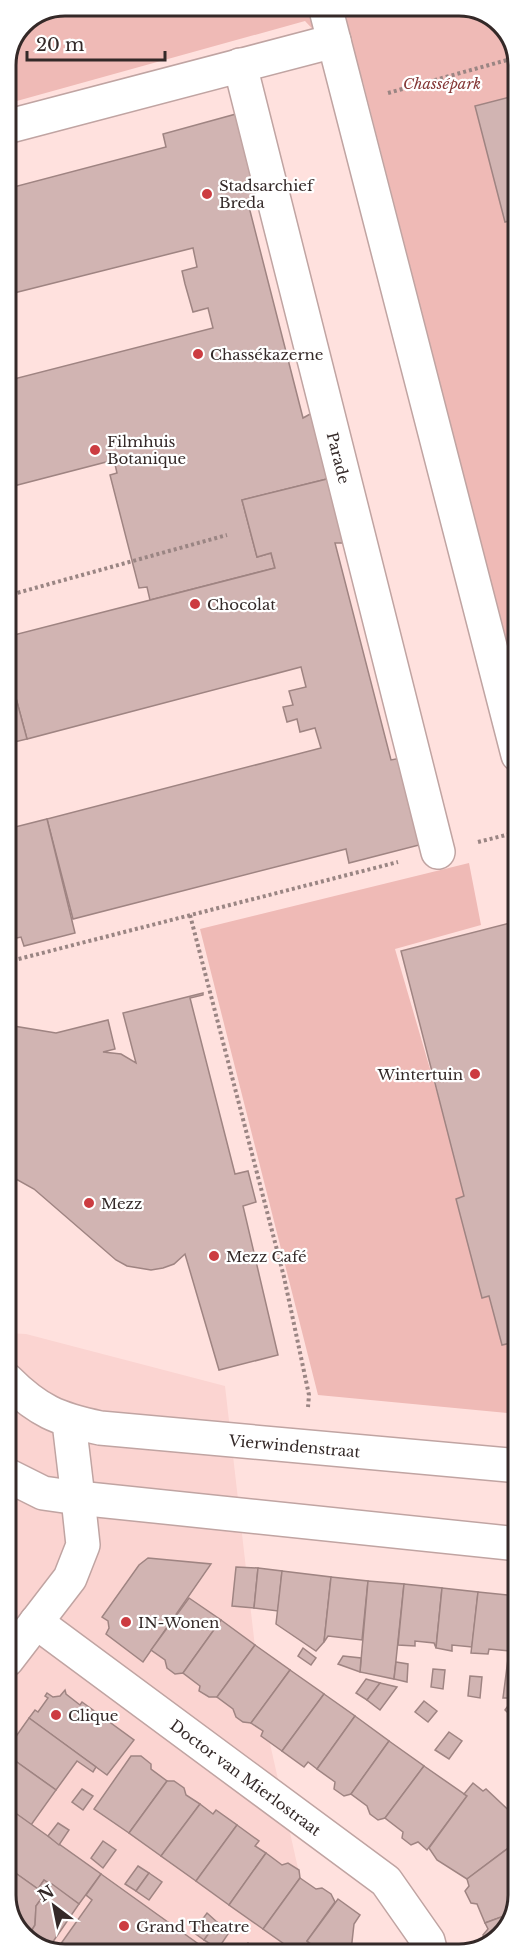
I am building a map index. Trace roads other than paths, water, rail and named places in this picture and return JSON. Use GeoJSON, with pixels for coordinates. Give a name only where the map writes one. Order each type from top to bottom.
{"type":"FeatureCollection","features":[{"type":"Feature","properties":{"kind":"street"},"geometry":{"type":"LineString","coordinates":[[328,17],[508,716]]}},
{"type":"Feature","properties":{"kind":"street"},"geometry":{"type":"LineString","coordinates":[[16,124],[334,41]]}},
{"type":"Feature","properties":{"kind":"street","name":"Parade"},"geometry":{"type":"LineString","coordinates":[[240,65],[438,852]]}},
{"type":"Feature","properties":{"kind":"street","name":"Vierwindenstraat"},"geometry":{"type":"LineString","coordinates":[[19,1407],[69,1422],[100,1428],[508,1465]]}},
{"type":"Feature","properties":{"kind":"street"},"geometry":{"type":"LineString","coordinates":[[16,1648],[70,1578],[83,1545],[69,1422]]}},
{"type":"Feature","properties":{"kind":"street"},"geometry":{"type":"LineString","coordinates":[[16,1479],[44,1493],[78,1498],[508,1543]]}},
{"type":"Feature","properties":{"kind":"street","name":"Doctor van Mierlostraat"},"geometry":{"type":"LineString","coordinates":[[36,1622],[386,1881],[429,1944]]}},
{"type":"Feature","properties":{"kind":"place","name":"Stadsarchief Breda"},"geometry":{"type":"Point","coordinates":[207,194]}},
{"type":"Feature","properties":{"kind":"place","name":"Chassékazerne"},"geometry":{"type":"Point","coordinates":[198,354]}},
{"type":"Feature","properties":{"kind":"place","name":"Filmhuis Botanique"},"geometry":{"type":"Point","coordinates":[95,450]}},
{"type":"Feature","properties":{"kind":"place","name":"Chocolat"},"geometry":{"type":"Point","coordinates":[195,604]}},
{"type":"Feature","properties":{"kind":"place","name":"Wintertuin"},"geometry":{"type":"Point","coordinates":[475,1074]}},
{"type":"Feature","properties":{"kind":"place","name":"Mezz"},"geometry":{"type":"Point","coordinates":[89,1203]}},
{"type":"Feature","properties":{"kind":"place","name":"Mezz Café"},"geometry":{"type":"Point","coordinates":[214,1256]}},
{"type":"Feature","properties":{"kind":"place","name":"IN-Wonen"},"geometry":{"type":"Point","coordinates":[126,1622]}},
{"type":"Feature","properties":{"kind":"place","name":"Clique"},"geometry":{"type":"Point","coordinates":[56,1715]}},
{"type":"Feature","properties":{"kind":"place","name":"Grand Theatre"},"geometry":{"type":"Point","coordinates":[124,1926]}},
{"type":"Feature","properties":{"kind":"park label","name":"Chassépark"},"geometry":{"type":"Point","coordinates":[442,83]}}]}
